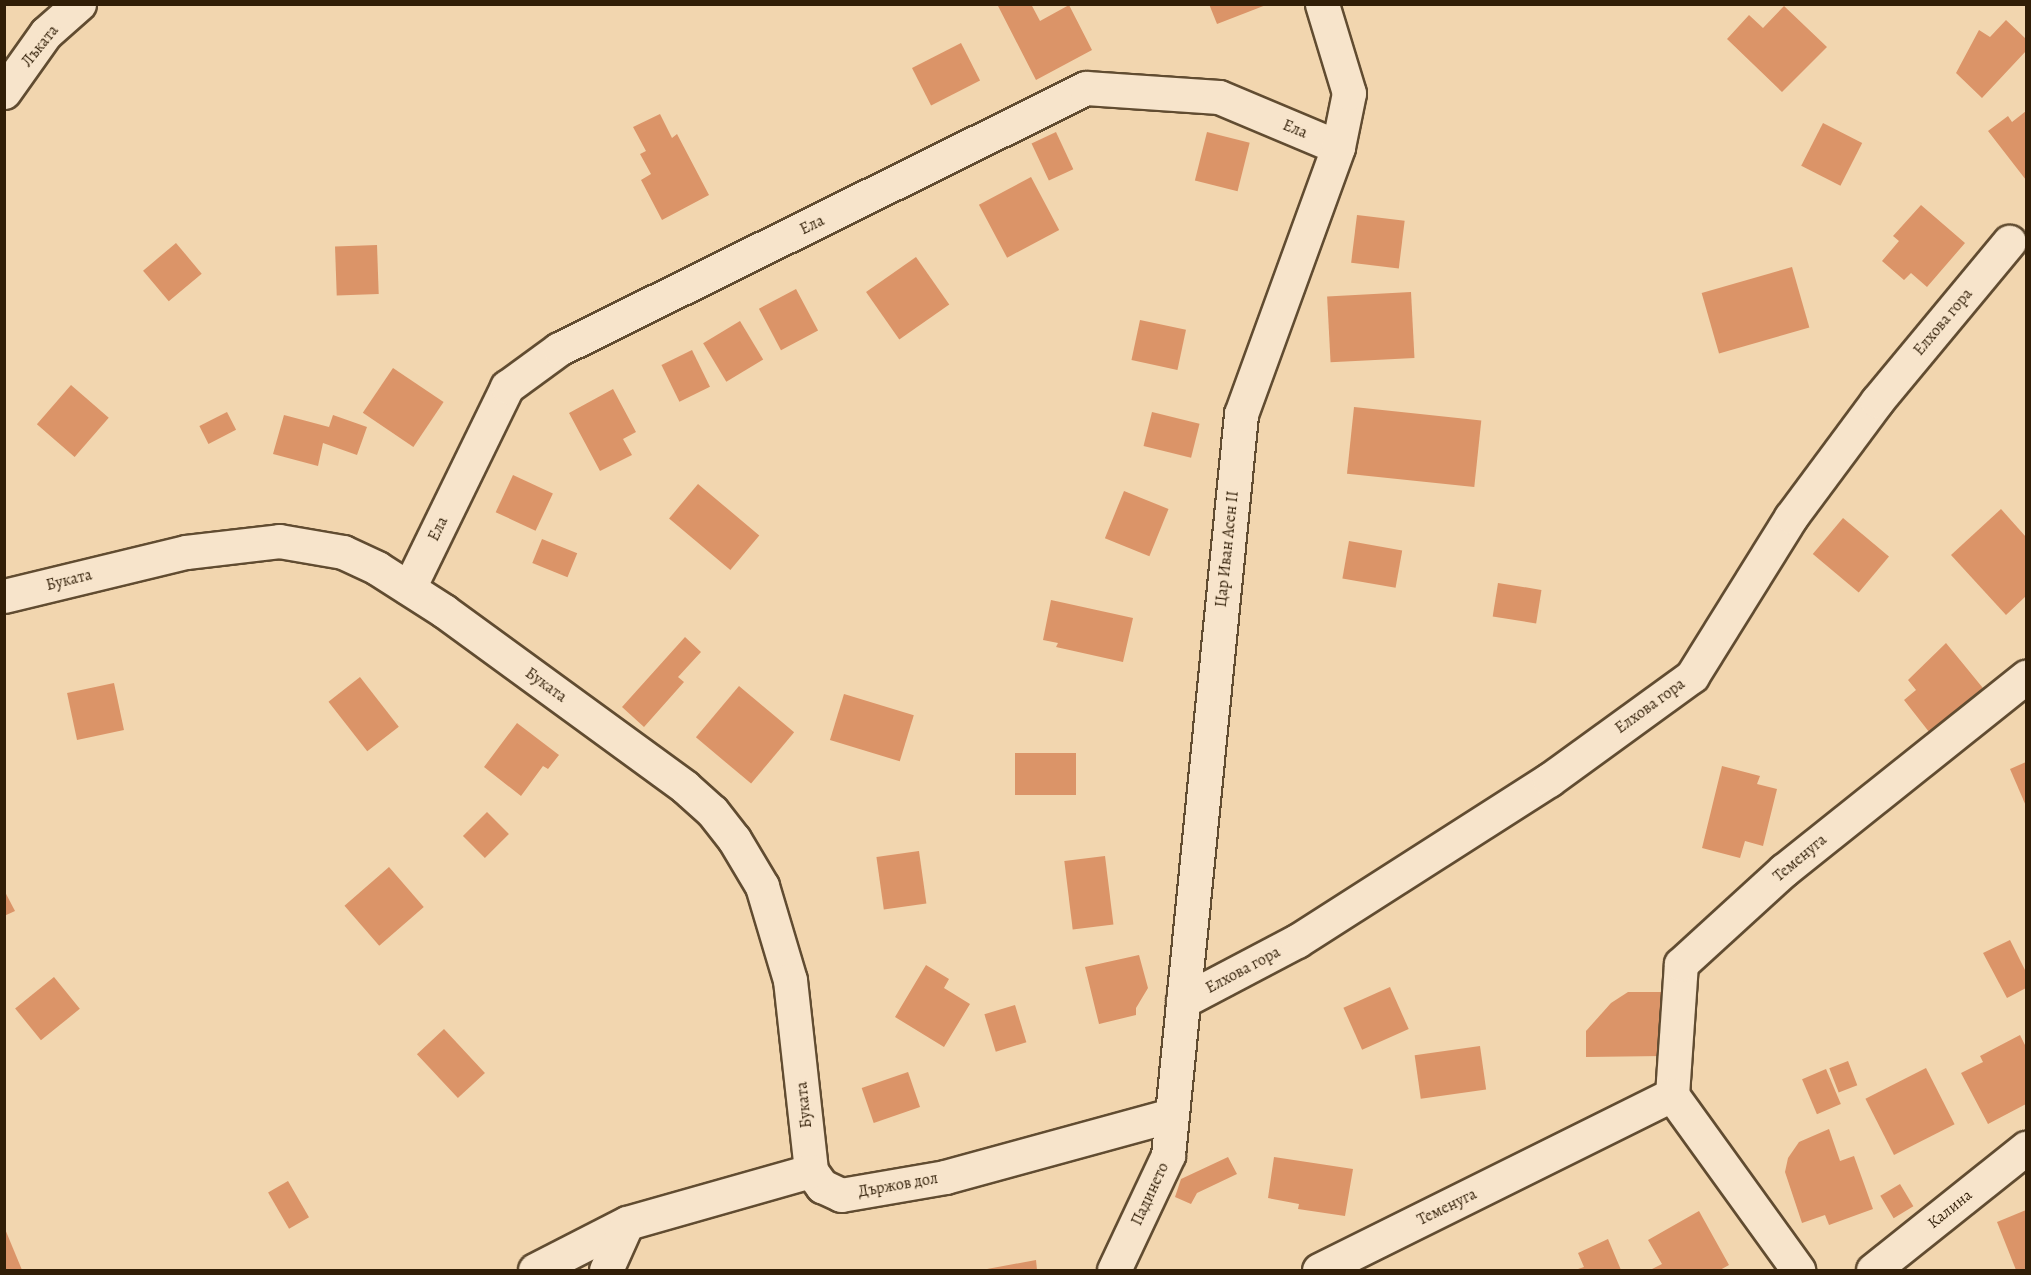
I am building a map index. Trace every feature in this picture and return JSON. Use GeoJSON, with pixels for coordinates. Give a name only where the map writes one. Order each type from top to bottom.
{"type":"FeatureCollection","features":[{"type":"Feature","properties":{"kind":"street","name":"Лъката"},"geometry":{"type":"LineString","coordinates":[[4,92],[46,33],[79,4]]}},
{"type":"Feature","properties":{"kind":"street","name":"Цар Иван Асен II"},"geometry":{"type":"LineString","coordinates":[[1172,1115],[1241,414],[1338,147],[1349,93],[1322,4]]}},
{"type":"Feature","properties":{"kind":"street","name":"Ела"},"geometry":{"type":"LineString","coordinates":[[409,588],[507,387],[559,349],[1086,88],[1219,98],[1338,147]]}},
{"type":"Feature","properties":{"kind":"street","name":"Елхова гора"},"geometry":{"type":"LineString","coordinates":[[1183,1001],[1297,941],[1549,780],[1692,676],[1791,517],[1877,401],[2008,242]]}},
{"type":"Feature","properties":{"kind":"street","name":"Буката"},"geometry":{"type":"LineString","coordinates":[[4,596],[186,552],[279,541],[343,552],[409,588],[685,787],[734,839],[762,886],[789,980],[811,1171]]}},
{"type":"Feature","properties":{"kind":"street","name":"Теменуга"},"geometry":{"type":"LineString","coordinates":[[1319,1270],[1672,1095],[1681,964],[1784,870],[2026,677]]}},
{"type":"Feature","properties":{"kind":"street"},"geometry":{"type":"LineString","coordinates":[[1672,1095],[1798,1270]]}},
{"type":"Feature","properties":{"kind":"street","name":"Държов дол"},"geometry":{"type":"LineString","coordinates":[[811,1171],[822,1186],[841,1195],[945,1177],[1172,1115]]}},
{"type":"Feature","properties":{"kind":"street","name":"Падинето"},"geometry":{"type":"LineString","coordinates":[[1114,1270],[1168,1155],[1172,1115]]}},
{"type":"Feature","properties":{"kind":"street","name":"Калина"},"geometry":{"type":"LineString","coordinates":[[1873,1270],[2026,1148]]}},
{"type":"Feature","properties":{"kind":"street"},"geometry":{"type":"LineString","coordinates":[[535,1270],[627,1223],[811,1171]]}},
{"type":"Feature","properties":{"kind":"street"},"geometry":{"type":"LineString","coordinates":[[606,1270],[627,1223]]}},
{"type":"Feature","properties":{"kind":"street"},"geometry":{"type":"LineString","coordinates":[[627,1223],[627,1270]]}},
{"type":"Feature","properties":{"kind":"building"},"geometry":{"type":"Polygon","coordinates":[[[997,4],[1031,4],[1040,21],[1069,5],[1092,50],[1036,80],[997,4]]]}},
{"type":"Feature","properties":{"kind":"building"},"geometry":{"type":"Polygon","coordinates":[[[1209,4],[1266,4],[1266,5],[1217,24],[1209,4]]]}},
{"type":"Feature","properties":{"kind":"building"},"geometry":{"type":"Polygon","coordinates":[[[1784,6],[1827,47],[1782,92],[1727,39],[1749,15],[1763,28],[1784,6]]]}},
{"type":"Feature","properties":{"kind":"building"},"geometry":{"type":"Polygon","coordinates":[[[2006,20],[2026,39],[2026,51],[1982,98],[1956,73],[1979,30],[1990,37],[2006,20]]]}},
{"type":"Feature","properties":{"kind":"building"},"geometry":{"type":"Polygon","coordinates":[[[961,43],[980,80],[931,105],[912,68],[961,43]]]}},
{"type":"Feature","properties":{"kind":"building"},"geometry":{"type":"Polygon","coordinates":[[[2026,111],[2026,180],[1988,131],[2008,116],[2012,122],[2026,111]]]}},
{"type":"Feature","properties":{"kind":"building"},"geometry":{"type":"Polygon","coordinates":[[[660,114],[672,138],[677,134],[709,195],[662,220],[641,180],[651,174],[640,154],[646,151],[633,127],[660,114]]]}},
{"type":"Feature","properties":{"kind":"building"},"geometry":{"type":"Polygon","coordinates":[[[1823,123],[1862,143],[1840,186],[1801,166],[1823,123]]]}},
{"type":"Feature","properties":{"kind":"building"},"geometry":{"type":"Polygon","coordinates":[[[1056,132],[1073,169],[1049,181],[1032,143],[1056,132]]]}},
{"type":"Feature","properties":{"kind":"building"},"geometry":{"type":"Polygon","coordinates":[[[1207,132],[1250,143],[1238,191],[1195,181],[1207,132]]]}},
{"type":"Feature","properties":{"kind":"building"},"geometry":{"type":"Polygon","coordinates":[[[1031,177],[1059,230],[1007,258],[979,205],[1031,177]]]}},
{"type":"Feature","properties":{"kind":"building"},"geometry":{"type":"Polygon","coordinates":[[[1921,205],[1965,243],[1927,287],[1911,273],[1904,280],[1882,261],[1899,241],[1893,236],[1921,205]]]}},
{"type":"Feature","properties":{"kind":"building"},"geometry":{"type":"Polygon","coordinates":[[[1357,215],[1405,221],[1399,268],[1351,263],[1357,215]]]}},
{"type":"Feature","properties":{"kind":"building"},"geometry":{"type":"Polygon","coordinates":[[[176,243],[202,274],[169,301],[143,271],[176,243]]]}},
{"type":"Feature","properties":{"kind":"building"},"geometry":{"type":"Polygon","coordinates":[[[377,245],[379,294],[337,295],[335,246],[377,245]]]}},
{"type":"Feature","properties":{"kind":"building"},"geometry":{"type":"Polygon","coordinates":[[[916,257],[949,305],[899,339],[866,292],[916,257]]]}},
{"type":"Feature","properties":{"kind":"building"},"geometry":{"type":"Polygon","coordinates":[[[1792,267],[1809,328],[1719,353],[1702,293],[1792,267]]]}},
{"type":"Feature","properties":{"kind":"building"},"geometry":{"type":"Polygon","coordinates":[[[796,289],[818,330],[781,350],[759,309],[796,289]]]}},
{"type":"Feature","properties":{"kind":"building"},"geometry":{"type":"Polygon","coordinates":[[[1411,292],[1414,358],[1331,362],[1327,296],[1411,292]]]}},
{"type":"Feature","properties":{"kind":"building"},"geometry":{"type":"Polygon","coordinates":[[[1140,320],[1186,330],[1177,370],[1131,360],[1140,320]]]}},
{"type":"Feature","properties":{"kind":"building"},"geometry":{"type":"Polygon","coordinates":[[[740,321],[763,360],[726,382],[703,343],[740,321]]]}},
{"type":"Feature","properties":{"kind":"building"},"geometry":{"type":"Polygon","coordinates":[[[692,350],[710,387],[679,402],[661,365],[692,350]]]}},
{"type":"Feature","properties":{"kind":"building"},"geometry":{"type":"Polygon","coordinates":[[[393,368],[444,402],[413,447],[363,413],[393,368]]]}},
{"type":"Feature","properties":{"kind":"building"},"geometry":{"type":"Polygon","coordinates":[[[71,385],[109,418],[75,457],[37,424],[71,385]]]}},
{"type":"Feature","properties":{"kind":"building"},"geometry":{"type":"Polygon","coordinates":[[[613,389],[636,432],[623,439],[632,455],[600,471],[569,413],[613,389]]]}},
{"type":"Feature","properties":{"kind":"building"},"geometry":{"type":"Polygon","coordinates":[[[1354,407],[1481,420],[1474,487],[1347,474],[1354,407]]]}},
{"type":"Feature","properties":{"kind":"building"},"geometry":{"type":"Polygon","coordinates":[[[227,412],[236,430],[208,444],[199,426],[227,412]]]}},
{"type":"Feature","properties":{"kind":"building"},"geometry":{"type":"Polygon","coordinates":[[[1152,412],[1200,424],[1191,458],[1144,446],[1152,412]]]}},
{"type":"Feature","properties":{"kind":"building"},"geometry":{"type":"Polygon","coordinates":[[[284,415],[329,427],[333,415],[367,427],[357,455],[323,443],[318,466],[273,454],[284,415]]]}},
{"type":"Feature","properties":{"kind":"building"},"geometry":{"type":"Polygon","coordinates":[[[513,475],[553,494],[536,531],[496,512],[513,475]]]}},
{"type":"Feature","properties":{"kind":"building"},"geometry":{"type":"Polygon","coordinates":[[[698,484],[759,535],[730,570],[669,518],[698,484]]]}},
{"type":"Feature","properties":{"kind":"building"},"geometry":{"type":"Polygon","coordinates":[[[1124,491],[1169,509],[1149,556],[1105,538],[1124,491]]]}},
{"type":"Feature","properties":{"kind":"building"},"geometry":{"type":"Polygon","coordinates":[[[2001,509],[2026,537],[2026,596],[2006,615],[1951,555],[2001,509]]]}},
{"type":"Feature","properties":{"kind":"building"},"geometry":{"type":"Polygon","coordinates":[[[1843,518],[1889,557],[1859,593],[1813,554],[1843,518]]]}},
{"type":"Feature","properties":{"kind":"building"},"geometry":{"type":"Polygon","coordinates":[[[542,539],[577,553],[567,577],[532,563],[542,539]]]}},
{"type":"Feature","properties":{"kind":"building"},"geometry":{"type":"Polygon","coordinates":[[[1349,541],[1402,550],[1396,588],[1342,578],[1349,541]]]}},
{"type":"Feature","properties":{"kind":"building"},"geometry":{"type":"Polygon","coordinates":[[[1498,583],[1541,590],[1536,623],[1493,617],[1498,583]]]}},
{"type":"Feature","properties":{"kind":"building"},"geometry":{"type":"Polygon","coordinates":[[[1051,600],[1133,618],[1123,662],[1056,647],[1058,643],[1043,640],[1051,600]]]}},
{"type":"Feature","properties":{"kind":"building"},"geometry":{"type":"Polygon","coordinates":[[[685,637],[701,652],[678,677],[684,682],[644,727],[622,707],[685,637]]]}},
{"type":"Feature","properties":{"kind":"building"},"geometry":{"type":"Polygon","coordinates":[[[1946,643],[1987,693],[1933,737],[1904,700],[1916,690],[1908,680],[1946,643]]]}},
{"type":"Feature","properties":{"kind":"building"},"geometry":{"type":"Polygon","coordinates":[[[360,677],[399,727],[367,751],[328,702],[360,677]]]}},
{"type":"Feature","properties":{"kind":"building"},"geometry":{"type":"Polygon","coordinates":[[[114,683],[124,730],[77,740],[67,693],[114,683]]]}},
{"type":"Feature","properties":{"kind":"building"},"geometry":{"type":"Polygon","coordinates":[[[739,686],[794,732],[751,784],[696,737],[739,686]]]}},
{"type":"Feature","properties":{"kind":"building"},"geometry":{"type":"Polygon","coordinates":[[[844,694],[914,715],[900,761],[830,740],[844,694]]]}},
{"type":"Feature","properties":{"kind":"building"},"geometry":{"type":"Polygon","coordinates":[[[517,723],[559,755],[548,769],[543,766],[521,796],[484,767],[517,723]]]}},
{"type":"Feature","properties":{"kind":"building"},"geometry":{"type":"Polygon","coordinates":[[[1015,753],[1076,753],[1076,795],[1015,795],[1015,753]]]}},
{"type":"Feature","properties":{"kind":"building"},"geometry":{"type":"Polygon","coordinates":[[[2026,762],[2026,806],[2010,769],[2026,762]]]}},
{"type":"Feature","properties":{"kind":"building"},"geometry":{"type":"Polygon","coordinates":[[[1722,766],[1760,776],[1757,784],[1777,789],[1763,846],[1745,841],[1740,858],[1702,848],[1722,766]]]}},
{"type":"Feature","properties":{"kind":"building"},"geometry":{"type":"Polygon","coordinates":[[[487,812],[509,834],[485,858],[463,836],[487,812]]]}},
{"type":"Feature","properties":{"kind":"building"},"geometry":{"type":"Polygon","coordinates":[[[919,851],[926,903],[884,909],[876,857],[919,851]]]}},
{"type":"Feature","properties":{"kind":"building"},"geometry":{"type":"Polygon","coordinates":[[[1105,856],[1113,924],[1073,929],[1064,861],[1105,856]]]}},
{"type":"Feature","properties":{"kind":"building"},"geometry":{"type":"Polygon","coordinates":[[[389,867],[424,907],[379,946],[344,906],[389,867]]]}},
{"type":"Feature","properties":{"kind":"building"},"geometry":{"type":"Polygon","coordinates":[[[4,890],[15,911],[4,916],[4,890]]]}},
{"type":"Feature","properties":{"kind":"building"},"geometry":{"type":"Polygon","coordinates":[[[2010,940],[2026,972],[2026,988],[2007,998],[1983,953],[2010,940]]]}},
{"type":"Feature","properties":{"kind":"building"},"geometry":{"type":"Polygon","coordinates":[[[1139,955],[1148,988],[1136,1008],[1136,1015],[1099,1024],[1085,967],[1139,955]]]}},
{"type":"Feature","properties":{"kind":"building"},"geometry":{"type":"Polygon","coordinates":[[[926,965],[949,979],[944,988],[970,1004],[944,1047],[895,1017],[926,965]]]}},
{"type":"Feature","properties":{"kind":"building"},"geometry":{"type":"Polygon","coordinates":[[[54,977],[80,1009],[41,1040],[15,1008],[54,977]]]}},
{"type":"Feature","properties":{"kind":"building"},"geometry":{"type":"Polygon","coordinates":[[[1390,987],[1409,1029],[1362,1050],[1343,1008],[1390,987]]]}},
{"type":"Feature","properties":{"kind":"building"},"geometry":{"type":"Polygon","coordinates":[[[1628,992],[1662,992],[1663,1056],[1586,1057],[1586,1031],[1611,1003],[1628,992]]]}},
{"type":"Feature","properties":{"kind":"building"},"geometry":{"type":"Polygon","coordinates":[[[1015,1005],[1026,1042],[996,1052],[984,1014],[1015,1005]]]}},
{"type":"Feature","properties":{"kind":"building"},"geometry":{"type":"Polygon","coordinates":[[[444,1029],[485,1073],[458,1098],[417,1054],[444,1029]]]}},
{"type":"Feature","properties":{"kind":"building"},"geometry":{"type":"Polygon","coordinates":[[[2020,1035],[2026,1047],[2026,1104],[1988,1124],[1961,1073],[1983,1062],[1980,1056],[2020,1035]]]}},
{"type":"Feature","properties":{"kind":"building"},"geometry":{"type":"Polygon","coordinates":[[[1480,1046],[1486,1090],[1421,1099],[1415,1055],[1480,1046]]]}},
{"type":"Feature","properties":{"kind":"building"},"geometry":{"type":"Polygon","coordinates":[[[1848,1061],[1857,1085],[1839,1092],[1829,1068],[1848,1061]]]}},
{"type":"Feature","properties":{"kind":"building"},"geometry":{"type":"Polygon","coordinates":[[[1926,1068],[1955,1124],[1894,1155],[1865,1099],[1926,1068]]]}},
{"type":"Feature","properties":{"kind":"building"},"geometry":{"type":"Polygon","coordinates":[[[1826,1069],[1841,1104],[1817,1114],[1802,1079],[1826,1069]]]}},
{"type":"Feature","properties":{"kind":"building"},"geometry":{"type":"Polygon","coordinates":[[[908,1072],[920,1107],[874,1123],[862,1088],[908,1072]]]}},
{"type":"Feature","properties":{"kind":"building"},"geometry":{"type":"Polygon","coordinates":[[[1829,1129],[1840,1161],[1854,1156],[1873,1209],[1829,1225],[1825,1215],[1802,1223],[1785,1172],[1788,1158],[1799,1142],[1829,1129]]]}},
{"type":"Feature","properties":{"kind":"building"},"geometry":{"type":"Polygon","coordinates":[[[1228,1157],[1237,1174],[1197,1193],[1191,1204],[1175,1197],[1181,1179],[1228,1157]]]}},
{"type":"Feature","properties":{"kind":"building"},"geometry":{"type":"Polygon","coordinates":[[[1274,1157],[1353,1169],[1345,1216],[1298,1209],[1299,1204],[1268,1198],[1274,1157]]]}},
{"type":"Feature","properties":{"kind":"building"},"geometry":{"type":"Polygon","coordinates":[[[288,1181],[309,1217],[289,1229],[268,1192],[288,1181]]]}},
{"type":"Feature","properties":{"kind":"building"},"geometry":{"type":"Polygon","coordinates":[[[1900,1184],[1913,1206],[1894,1218],[1880,1196],[1900,1184]]]}},
{"type":"Feature","properties":{"kind":"building"},"geometry":{"type":"Polygon","coordinates":[[[2026,1210],[2026,1270],[2016,1270],[1997,1222],[2026,1210]]]}},
{"type":"Feature","properties":{"kind":"building"},"geometry":{"type":"Polygon","coordinates":[[[1699,1211],[1729,1265],[1720,1270],[1650,1270],[1662,1264],[1648,1240],[1699,1211]]]}},
{"type":"Feature","properties":{"kind":"building"},"geometry":{"type":"Polygon","coordinates":[[[5,1229],[22,1270],[4,1270],[5,1229]]]}},
{"type":"Feature","properties":{"kind":"building"},"geometry":{"type":"Polygon","coordinates":[[[1608,1239],[1621,1270],[1575,1270],[1584,1267],[1578,1253],[1608,1239]]]}},
{"type":"Feature","properties":{"kind":"building"},"geometry":{"type":"Polygon","coordinates":[[[1036,1260],[1037,1270],[987,1270],[987,1269],[1036,1260]]]}}]}
